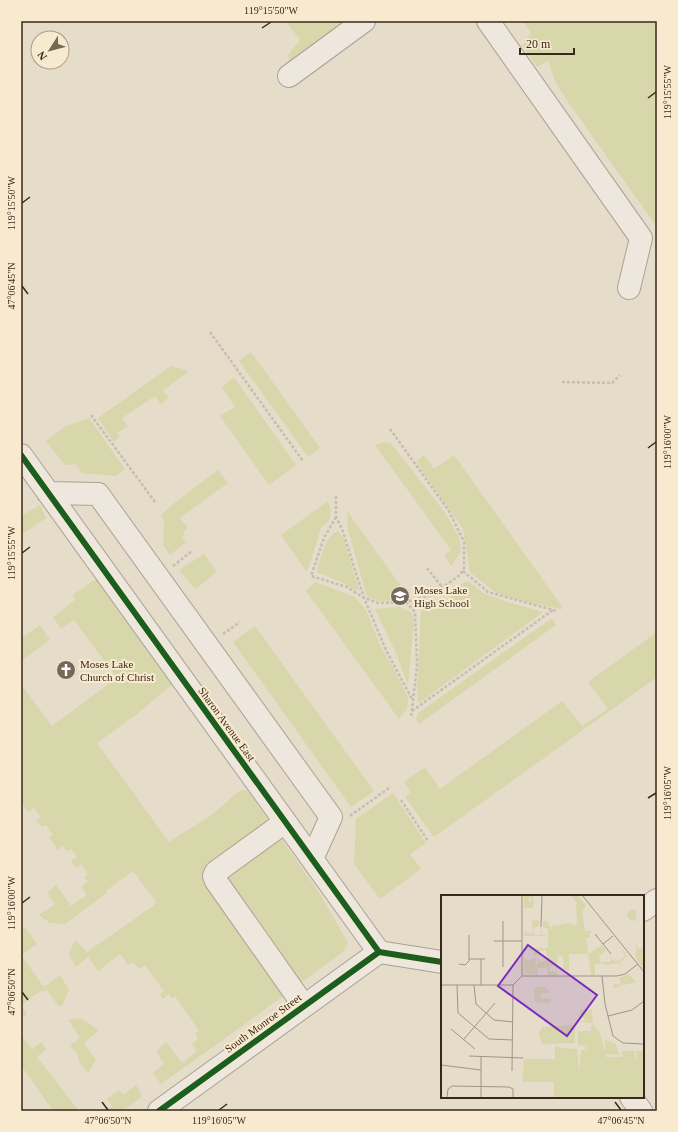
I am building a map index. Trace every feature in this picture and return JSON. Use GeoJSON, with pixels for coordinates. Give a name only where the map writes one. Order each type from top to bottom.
{"type":"FeatureCollection","features":[{"type":"Feature","properties":{"kind":"street"},"geometry":{"type":"LineString","coordinates":[[289,76],[364,21]]}},
{"type":"Feature","properties":{"kind":"street"},"geometry":{"type":"LineString","coordinates":[[488,21],[641,238],[629,288]]}},
{"type":"Feature","properties":{"kind":"street","name":"Sharon Avenue East"},"geometry":{"type":"LineString","coordinates":[[21,455],[379,952]]}},
{"type":"Feature","properties":{"kind":"street"},"geometry":{"type":"LineString","coordinates":[[48,493],[98,494],[185,614],[331,817],[312,859]]}},
{"type":"Feature","properties":{"kind":"street"},"geometry":{"type":"LineString","coordinates":[[285,822],[216,872],[214,876],[216,881],[304,1006]]}},
{"type":"Feature","properties":{"kind":"street"},"geometry":{"type":"LineString","coordinates":[[644,909],[657,900]]}},
{"type":"Feature","properties":{"kind":"street"},"geometry":{"type":"LineString","coordinates":[[379,952],[441,962]]}},
{"type":"Feature","properties":{"kind":"street","name":"South Monroe Street"},"geometry":{"type":"LineString","coordinates":[[159,1111],[379,952]]}},
{"type":"Feature","properties":{"kind":"street"},"geometry":{"type":"LineString","coordinates":[[632,1098],[641,1111]]}},
{"type":"Feature","properties":{"kind":"path"},"geometry":{"type":"LineString","coordinates":[[210,332],[303,461]]}},
{"type":"Feature","properties":{"kind":"path"},"geometry":{"type":"LineString","coordinates":[[562,382],[612,383],[620,375]]}},
{"type":"Feature","properties":{"kind":"path"},"geometry":{"type":"LineString","coordinates":[[90,415],[155,502]]}},
{"type":"Feature","properties":{"kind":"path"},"geometry":{"type":"LineString","coordinates":[[336,518],[324,538],[311,576],[347,587],[364,598],[378,603],[406,602],[431,595],[460,575],[464,568],[464,542],[449,511],[390,429]]}},
{"type":"Feature","properties":{"kind":"path"},"geometry":{"type":"LineString","coordinates":[[336,496],[336,518],[342,529],[364,598],[386,650],[413,700]]}},
{"type":"Feature","properties":{"kind":"path"},"geometry":{"type":"LineString","coordinates":[[168,570],[192,551]]}},
{"type":"Feature","properties":{"kind":"path"},"geometry":{"type":"LineString","coordinates":[[427,568],[442,588]]}},
{"type":"Feature","properties":{"kind":"path"},"geometry":{"type":"LineString","coordinates":[[462,571],[488,592],[557,611]]}},
{"type":"Feature","properties":{"kind":"path"},"geometry":{"type":"LineString","coordinates":[[406,602],[415,612],[417,666],[411,718]]}},
{"type":"Feature","properties":{"kind":"path"},"geometry":{"type":"LineString","coordinates":[[412,711],[553,610]]}},
{"type":"Feature","properties":{"kind":"path"},"geometry":{"type":"LineString","coordinates":[[222,635],[240,622]]}},
{"type":"Feature","properties":{"kind":"path"},"geometry":{"type":"LineString","coordinates":[[347,819],[388,788]]}},
{"type":"Feature","properties":{"kind":"path"},"geometry":{"type":"LineString","coordinates":[[401,800],[428,841]]}},
{"type":"Feature","properties":{"kind":"shaded area"},"geometry":{"type":"Polygon","coordinates":[[[286,21],[348,21],[290,67],[288,55],[300,40],[286,21]]]}},
{"type":"Feature","properties":{"kind":"shaded area"},"geometry":{"type":"Polygon","coordinates":[[[522,21],[657,21],[657,227],[566,99],[555,81],[548,61],[537,67],[523,46],[531,32],[522,21]]]}},
{"type":"Feature","properties":{"kind":"shaded area"},"geometry":{"type":"Polygon","coordinates":[[[251,352],[320,448],[308,457],[239,361],[251,352]]]}},
{"type":"Feature","properties":{"kind":"shaded area"},"geometry":{"type":"Polygon","coordinates":[[[171,366],[186,370],[188,372],[163,390],[169,398],[161,404],[155,396],[122,418],[128,426],[117,433],[120,436],[114,442],[98,418],[171,366]]]}},
{"type":"Feature","properties":{"kind":"shaded area"},"geometry":{"type":"Polygon","coordinates":[[[234,377],[296,465],[269,485],[220,416],[235,407],[222,387],[234,377]]]}},
{"type":"Feature","properties":{"kind":"shaded area"},"geometry":{"type":"Polygon","coordinates":[[[89,418],[125,469],[116,476],[82,473],[76,464],[65,465],[46,441],[66,426],[89,418]]]}},
{"type":"Feature","properties":{"kind":"shaded area"},"geometry":{"type":"Polygon","coordinates":[[[384,442],[391,443],[446,514],[459,537],[461,552],[451,566],[444,555],[451,550],[375,445],[384,442]]]}},
{"type":"Feature","properties":{"kind":"shaded area"},"geometry":{"type":"Polygon","coordinates":[[[424,455],[434,469],[454,455],[563,608],[561,609],[519,600],[496,593],[470,572],[463,529],[416,462],[424,455]]]}},
{"type":"Feature","properties":{"kind":"shaded area"},"geometry":{"type":"Polygon","coordinates":[[[218,470],[228,483],[180,518],[188,528],[183,532],[184,535],[182,537],[186,542],[170,555],[163,545],[164,522],[161,515],[218,470]]]}},
{"type":"Feature","properties":{"kind":"shaded area"},"geometry":{"type":"Polygon","coordinates":[[[328,501],[331,511],[329,521],[321,528],[309,567],[306,571],[281,535],[328,501]]]}},
{"type":"Feature","properties":{"kind":"shaded area"},"geometry":{"type":"Polygon","coordinates":[[[40,505],[46,518],[21,535],[21,516],[40,505]]]}},
{"type":"Feature","properties":{"kind":"shaded area"},"geometry":{"type":"Polygon","coordinates":[[[347,511],[401,586],[398,600],[379,601],[367,597],[348,530],[347,511]]]}},
{"type":"Feature","properties":{"kind":"shaded area"},"geometry":{"type":"Polygon","coordinates":[[[338,531],[343,537],[359,590],[355,590],[341,582],[317,572],[321,555],[326,543],[333,534],[338,531]]]}},
{"type":"Feature","properties":{"kind":"shaded area"},"geometry":{"type":"Polygon","coordinates":[[[204,554],[217,572],[195,589],[179,570],[204,554]]]}},
{"type":"Feature","properties":{"kind":"shaded area"},"geometry":{"type":"Polygon","coordinates":[[[97,578],[173,684],[137,714],[97,743],[169,842],[213,814],[239,791],[247,790],[320,894],[348,943],[344,951],[161,1084],[153,1073],[164,1064],[156,1051],[166,1042],[182,1063],[197,1051],[192,1044],[198,1039],[195,1034],[199,1031],[175,996],[172,999],[169,994],[163,999],[160,994],[164,991],[145,965],[139,969],[133,962],[128,965],[120,954],[98,971],[88,957],[76,967],[69,954],[75,940],[87,952],[153,906],[156,902],[133,871],[107,890],[107,893],[65,924],[50,923],[39,915],[55,904],[47,893],[56,885],[71,906],[87,895],[81,887],[88,882],[84,877],[88,874],[81,864],[76,868],[71,861],[77,857],[71,849],[67,851],[63,846],[58,850],[49,837],[53,834],[46,825],[42,827],[36,820],[41,817],[34,808],[28,812],[23,805],[21,806],[21,684],[52,726],[117,678],[74,620],[61,629],[53,617],[75,600],[73,595],[97,578]]]}},
{"type":"Feature","properties":{"kind":"shaded area"},"geometry":{"type":"Polygon","coordinates":[[[468,581],[485,594],[543,612],[419,703],[417,690],[421,611],[428,605],[444,602],[455,594],[460,585],[468,581]]]}},
{"type":"Feature","properties":{"kind":"shaded area"},"geometry":{"type":"Polygon","coordinates":[[[315,582],[355,597],[366,610],[380,645],[400,680],[408,698],[407,711],[405,711],[399,719],[306,591],[315,582]]]}},
{"type":"Feature","properties":{"kind":"shaded area"},"geometry":{"type":"Polygon","coordinates":[[[400,607],[412,613],[414,623],[408,685],[396,653],[375,609],[400,607]]]}},
{"type":"Feature","properties":{"kind":"shaded area"},"geometry":{"type":"Polygon","coordinates":[[[552,618],[556,625],[419,724],[416,719],[418,713],[552,618]]]}},
{"type":"Feature","properties":{"kind":"shaded area"},"geometry":{"type":"Polygon","coordinates":[[[40,625],[50,640],[21,661],[21,638],[40,625]]]}},
{"type":"Feature","properties":{"kind":"shaded area"},"geometry":{"type":"Polygon","coordinates":[[[255,626],[374,791],[351,807],[233,642],[255,626]]]}},
{"type":"Feature","properties":{"kind":"shaded area"},"geometry":{"type":"Polygon","coordinates":[[[657,632],[657,677],[434,837],[405,797],[411,792],[404,782],[425,767],[440,789],[562,701],[582,726],[608,709],[588,682],[657,632]]]}},
{"type":"Feature","properties":{"kind":"shaded area"},"geometry":{"type":"Polygon","coordinates":[[[393,793],[426,843],[410,854],[421,869],[380,899],[354,864],[356,819],[393,793]]]}},
{"type":"Feature","properties":{"kind":"shaded area"},"geometry":{"type":"Polygon","coordinates":[[[25,927],[37,944],[21,955],[21,930],[25,927]]]}},
{"type":"Feature","properties":{"kind":"shaded area"},"geometry":{"type":"Polygon","coordinates":[[[21,955],[44,987],[60,975],[69,990],[63,1004],[59,1007],[47,990],[43,992],[42,990],[21,1005],[21,955]]]}},
{"type":"Feature","properties":{"kind":"shaded area"},"geometry":{"type":"Polygon","coordinates":[[[21,1005],[27,1014],[21,1019],[21,1005]]]}},
{"type":"Feature","properties":{"kind":"shaded area"},"geometry":{"type":"Polygon","coordinates":[[[80,1018],[99,1030],[84,1043],[96,1060],[88,1073],[78,1060],[78,1055],[70,1045],[80,1038],[68,1020],[80,1018]]]}},
{"type":"Feature","properties":{"kind":"shaded area"},"geometry":{"type":"Polygon","coordinates":[[[21,1035],[32,1049],[42,1042],[46,1049],[37,1057],[79,1111],[53,1111],[21,1065],[21,1035]]]}},
{"type":"Feature","properties":{"kind":"shaded area"},"geometry":{"type":"Polygon","coordinates":[[[136,1085],[141,1094],[141,1098],[122,1111],[105,1111],[112,1106],[107,1099],[119,1090],[123,1095],[136,1085]]]}},
{"type":"Feature","properties":{"kind":"cycle path"},"geometry":{"type":"LineString","coordinates":[[21,455],[379,952],[441,962]]}},
{"type":"Feature","properties":{"kind":"cycle path"},"geometry":{"type":"LineString","coordinates":[[159,1111],[379,952]]}},
{"type":"Feature","properties":{"kind":"place","name":"Moses Lake High School"},"geometry":{"type":"Point","coordinates":[400,596]}},
{"type":"Feature","properties":{"kind":"place","name":"Moses Lake Church of Christ"},"geometry":{"type":"Point","coordinates":[66,670]}}]}
